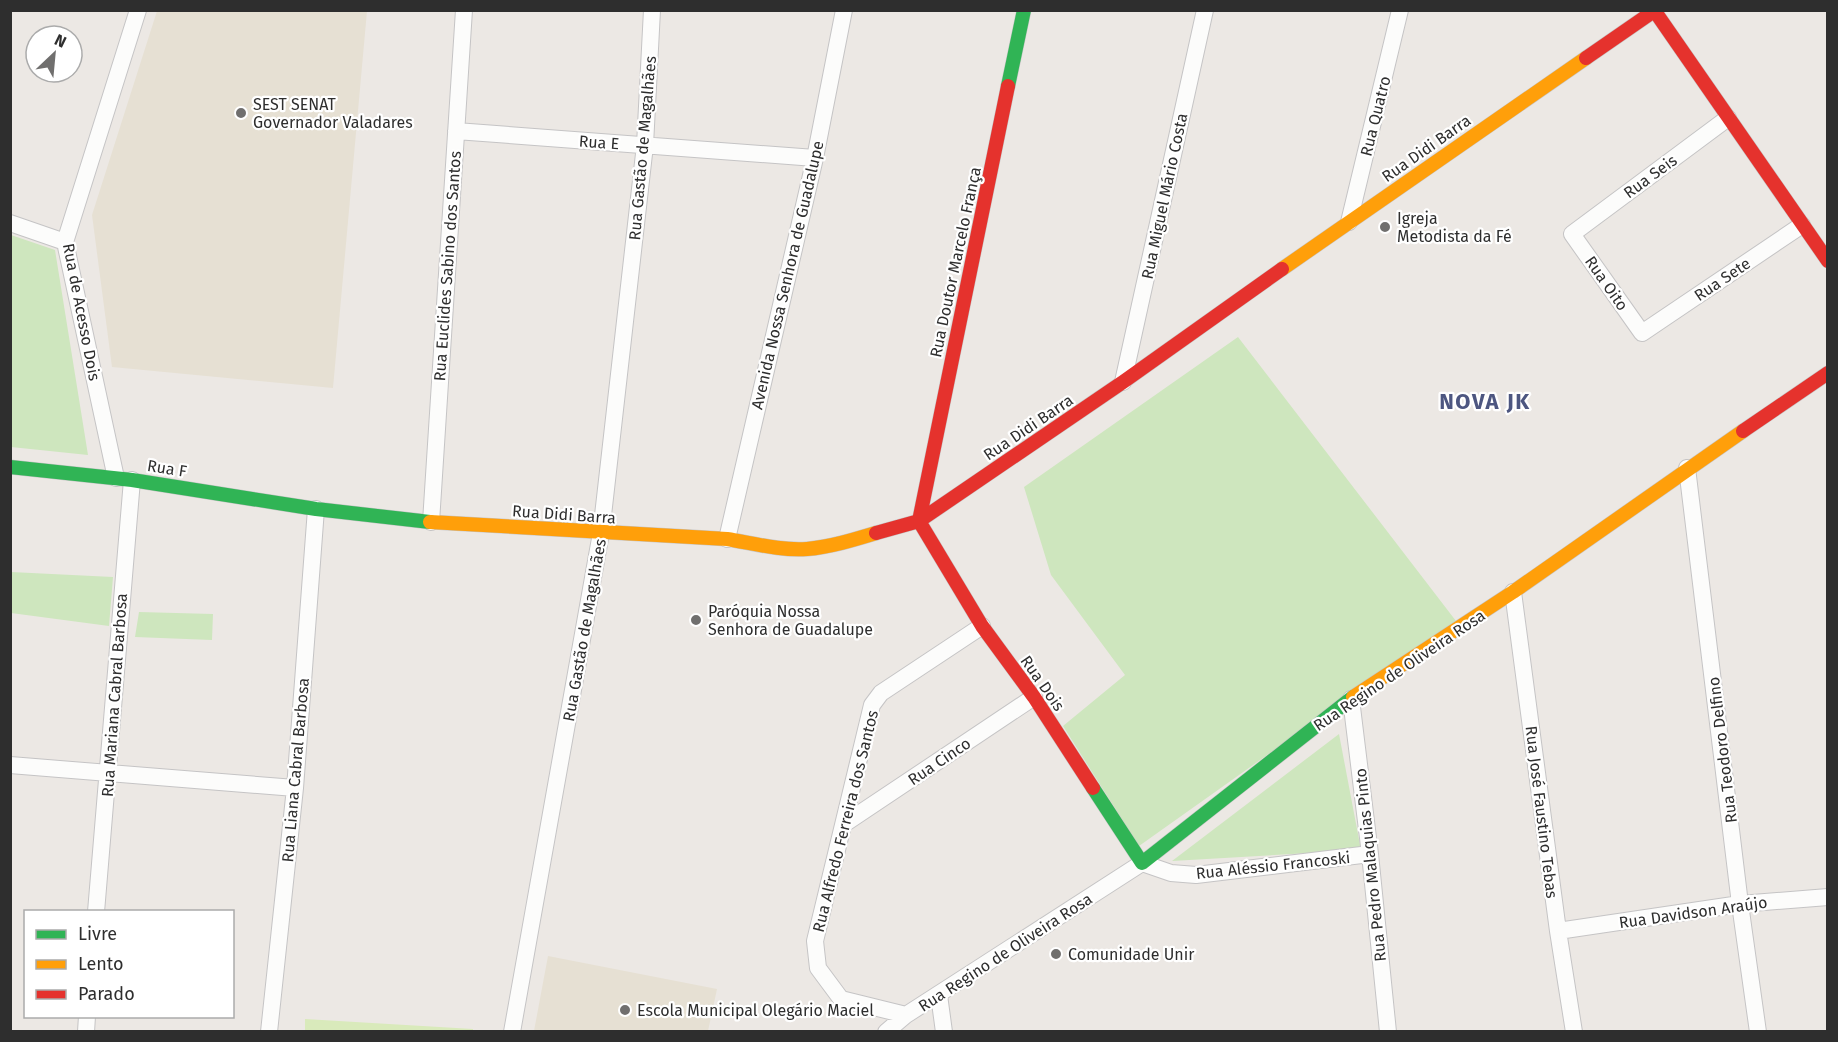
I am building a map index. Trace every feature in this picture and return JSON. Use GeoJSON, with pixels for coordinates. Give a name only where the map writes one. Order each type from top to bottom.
{"type":"FeatureCollection","features":[{"type":"Feature","properties":{"kind":"street","name":"Rua de Acesso Dois"},"geometry":{"type":"LineString","coordinates":[[124,479],[65,242],[138,10]]}},
{"type":"Feature","properties":{"kind":"street","name":"Rua Euclides Sabino dos Santos"},"geometry":{"type":"LineString","coordinates":[[431,522],[464,10]]}},
{"type":"Feature","properties":{"kind":"street","name":"Rua Gastão de Magalhães"},"geometry":{"type":"LineString","coordinates":[[512,1032],[601,533],[645,145],[652,10]]}},
{"type":"Feature","properties":{"kind":"street","name":"Avenida Nossa Senhora de Guadalupe"},"geometry":{"type":"LineString","coordinates":[[727,539],[815,158],[844,10]]}},
{"type":"Feature","properties":{"kind":"street","name":"Rua Doutor Marcelo França"},"geometry":{"type":"LineString","coordinates":[[919,521],[1024,10]]}},
{"type":"Feature","properties":{"kind":"street","name":"Rua Miguel Mário Costa"},"geometry":{"type":"LineString","coordinates":[[1123,382],[1205,10]]}},
{"type":"Feature","properties":{"kind":"street","name":"Rua Quatro"},"geometry":{"type":"LineString","coordinates":[[1349,222],[1400,10]]}},
{"type":"Feature","properties":{"kind":"street"},"geometry":{"type":"LineString","coordinates":[[1654,10],[1827,261]]}},
{"type":"Feature","properties":{"kind":"street","name":"Rua Didi Barra"},"geometry":{"type":"LineString","coordinates":[[316,509],[431,522],[727,539],[767,546],[806,549],[842,543],[919,521],[1123,382],[1654,10]]}},
{"type":"Feature","properties":{"kind":"street","name":"Rua Seis"},"geometry":{"type":"LineString","coordinates":[[1572,234],[1728,118]]}},
{"type":"Feature","properties":{"kind":"street","name":"Rua E"},"geometry":{"type":"LineString","coordinates":[[456,131],[815,158]]}},
{"type":"Feature","properties":{"kind":"street"},"geometry":{"type":"LineString","coordinates":[[10,223],[65,242]]}},
{"type":"Feature","properties":{"kind":"street","name":"Rua Sete"},"geometry":{"type":"LineString","coordinates":[[1642,333],[1802,225]]}},
{"type":"Feature","properties":{"kind":"street","name":"Rua Oito"},"geometry":{"type":"LineString","coordinates":[[1572,234],[1642,333]]}},
{"type":"Feature","properties":{"kind":"street","name":"Rua Regino de Oliveira Rosa"},"geometry":{"type":"LineString","coordinates":[[886,1032],[906,1015],[1142,863],[1351,699],[1514,592],[1688,468],[1827,373]]}},
{"type":"Feature","properties":{"kind":"street","name":"Rua F"},"geometry":{"type":"LineString","coordinates":[[10,467],[124,479],[316,509]]}},
{"type":"Feature","properties":{"kind":"street","name":"Rua Teodoro Delfino"},"geometry":{"type":"LineString","coordinates":[[1688,468],[1740,904],[1758,1032]]}},
{"type":"Feature","properties":{"kind":"street","name":"Rua Mariana Cabral Barbosa"},"geometry":{"type":"LineString","coordinates":[[96,910],[109,772],[124,479]]}},
{"type":"Feature","properties":{"kind":"street","name":"Rua Liana Cabral Barbosa"},"geometry":{"type":"LineString","coordinates":[[269,1032],[295,788],[316,509]]}},
{"type":"Feature","properties":{"kind":"street","name":"Rua Dois"},"geometry":{"type":"LineString","coordinates":[[919,521],[982,626],[1034,697],[1142,863]]}},
{"type":"Feature","properties":{"kind":"street","name":"Rua José Faustino Tebas"},"geometry":{"type":"LineString","coordinates":[[1514,592],[1558,931],[1574,1032]]}},
{"type":"Feature","properties":{"kind":"street","name":"Rua Alfredo Ferreira dos Santos"},"geometry":{"type":"LineString","coordinates":[[906,1015],[842,999],[818,968],[815,941],[872,705],[881,693],[982,626]]}},
{"type":"Feature","properties":{"kind":"street","name":"Rua Cinco"},"geometry":{"type":"LineString","coordinates":[[844,824],[1034,697]]}},
{"type":"Feature","properties":{"kind":"street","name":"Rua Pedro Malaquias Pinto"},"geometry":{"type":"LineString","coordinates":[[1351,699],[1388,1032]]}},
{"type":"Feature","properties":{"kind":"street"},"geometry":{"type":"LineString","coordinates":[[10,765],[295,788]]}},
{"type":"Feature","properties":{"kind":"street","name":"Rua Aléssio Francoski"},"geometry":{"type":"LineString","coordinates":[[1142,863],[1171,873],[1196,875],[1370,854]]}},
{"type":"Feature","properties":{"kind":"street","name":"Rua Davidson Araújo"},"geometry":{"type":"LineString","coordinates":[[1558,931],[1740,904],[1827,897]]}},
{"type":"Feature","properties":{"kind":"street"},"geometry":{"type":"LineString","coordinates":[[939,995],[944,1032]]}},
{"type":"Feature","properties":{"kind":"shaded area","name":"SEST SENAT Governador Valadares"},"geometry":{"type":"Polygon","coordinates":[[[157,11],[367,11],[333,388],[112,367],[92,215],[157,11]]]}},
{"type":"Feature","properties":{"kind":"shaded area","name":"Escola Municipal Olegário Maciel"},"geometry":{"type":"Polygon","coordinates":[[[548,956],[717,989],[708,1031],[534,1031],[548,956]]]}},
{"type":"Feature","properties":{"kind":"green space"},"geometry":{"type":"Polygon","coordinates":[[[11,235],[55,250],[88,455],[11,447],[11,235]]]}},
{"type":"Feature","properties":{"kind":"green space"},"geometry":{"type":"Polygon","coordinates":[[[1238,337],[1456,621],[1139,846],[1063,726],[1125,675],[1051,575],[1024,487],[1238,337]]]}},
{"type":"Feature","properties":{"kind":"green space"},"geometry":{"type":"Polygon","coordinates":[[[11,572],[113,577],[109,626],[11,613],[11,572]]]}},
{"type":"Feature","properties":{"kind":"green space"},"geometry":{"type":"Polygon","coordinates":[[[139,612],[213,614],[212,640],[135,637],[139,612]]]}},
{"type":"Feature","properties":{"kind":"green space"},"geometry":{"type":"Polygon","coordinates":[[[1339,734],[1361,850],[1172,861],[1339,734]]]}},
{"type":"Feature","properties":{"kind":"green space"},"geometry":{"type":"Polygon","coordinates":[[[305,1019],[473,1029],[473,1031],[305,1031],[305,1019]]]}},
{"type":"Feature","properties":{"kind":"traffic: fast"},"geometry":{"type":"LineString","coordinates":[[1008,86],[1024,10]]}},
{"type":"Feature","properties":{"kind":"traffic: fast"},"geometry":{"type":"LineString","coordinates":[[10,467],[132,480],[316,509],[430,522]]}},
{"type":"Feature","properties":{"kind":"traffic: fast"},"geometry":{"type":"LineString","coordinates":[[1093,788],[1142,863],[1353,697]]}},
{"type":"Feature","properties":{"kind":"traffic: slow"},"geometry":{"type":"LineString","coordinates":[[1282,269],[1586,58]]}},
{"type":"Feature","properties":{"kind":"traffic: slow"},"geometry":{"type":"LineString","coordinates":[[1353,697],[1513,592],[1743,431]]}},
{"type":"Feature","properties":{"kind":"traffic: slow"},"geometry":{"type":"LineString","coordinates":[[430,522],[727,539],[777,548],[797,549],[833,545],[876,533]]}},
{"type":"Feature","properties":{"kind":"traffic: jam"},"geometry":{"type":"LineString","coordinates":[[1654,10],[1828,261]]}},
{"type":"Feature","properties":{"kind":"traffic: jam"},"geometry":{"type":"LineString","coordinates":[[1586,58],[1654,11]]}},
{"type":"Feature","properties":{"kind":"traffic: jam"},"geometry":{"type":"LineString","coordinates":[[919,521],[1008,86]]}},
{"type":"Feature","properties":{"kind":"traffic: jam"},"geometry":{"type":"LineString","coordinates":[[876,533],[919,521],[1123,382],[1282,269]]}},
{"type":"Feature","properties":{"kind":"traffic: jam"},"geometry":{"type":"LineString","coordinates":[[1743,431],[1828,373]]}},
{"type":"Feature","properties":{"kind":"traffic: jam"},"geometry":{"type":"LineString","coordinates":[[919,521],[982,626],[1034,697],[1093,788]]}},
{"type":"Feature","properties":{"kind":"place","name":"SEST SENAT Governador Valadares"},"geometry":{"type":"Point","coordinates":[241,113]}},
{"type":"Feature","properties":{"kind":"place","name":"Igreja Metodista da Fé"},"geometry":{"type":"Point","coordinates":[1385,227]}},
{"type":"Feature","properties":{"kind":"place","name":"Paróquia Nossa Senhora de Guadalupe"},"geometry":{"type":"Point","coordinates":[696,620]}},
{"type":"Feature","properties":{"kind":"place","name":"Comunidade Unir"},"geometry":{"type":"Point","coordinates":[1056,954]}},
{"type":"Feature","properties":{"kind":"place","name":"Escola Municipal Olegário Maciel"},"geometry":{"type":"Point","coordinates":[625,1010]}},
{"type":"Feature","properties":{"kind":"district","name":"NOVA JK"},"geometry":{"type":"Point","coordinates":[1485,401]}}]}
